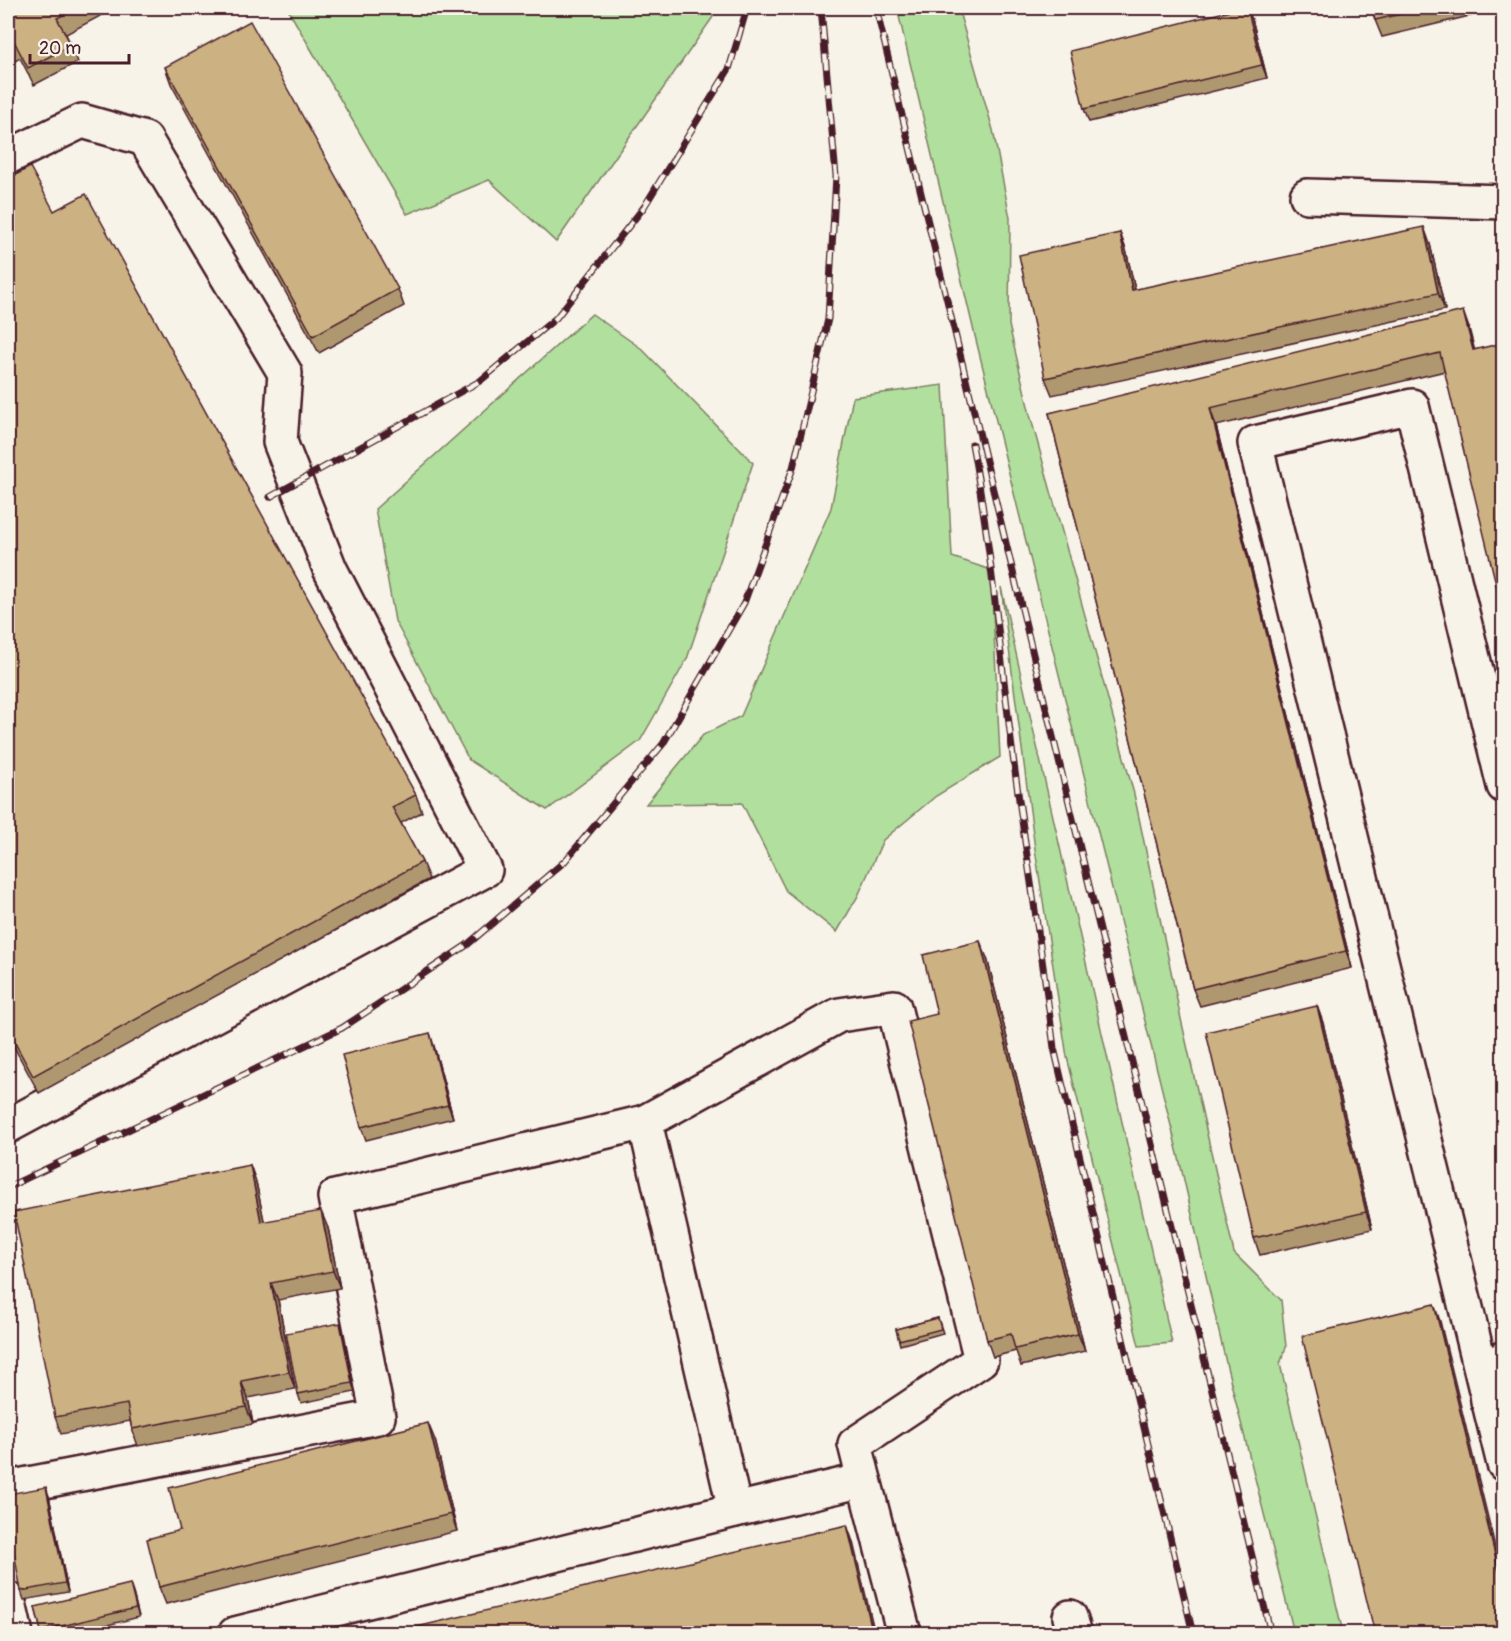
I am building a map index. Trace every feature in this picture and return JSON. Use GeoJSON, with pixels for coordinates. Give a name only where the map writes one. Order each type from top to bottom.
{"type":"FeatureCollection","features":[{"type":"Feature","properties":{"kind":"lane"},"geometry":{"type":"LineString","coordinates":[[8,157],[82,121],[145,139],[285,373],[280,442],[330,569],[485,870],[8,1126]]}},
{"type":"Feature","properties":{"kind":"lane"},"geometry":{"type":"LineString","coordinates":[[1307,196],[1503,202]]}},
{"type":"Feature","properties":{"kind":"lane"},"geometry":{"type":"LineString","coordinates":[[1503,786],[1412,406],[1255,443],[1503,1464]]}},
{"type":"Feature","properties":{"kind":"lane"},"geometry":{"type":"LineString","coordinates":[[8,1488],[378,1417],[334,1197],[645,1122],[839,1016],[894,1007],[981,1360],[855,1444],[903,1634]]}},
{"type":"Feature","properties":{"kind":"lane"},"geometry":{"type":"LineString","coordinates":[[645,1122],[735,1510]]}},
{"type":"Feature","properties":{"kind":"lane"},"geometry":{"type":"LineString","coordinates":[[1488,1401],[1503,1358]]}},
{"type":"Feature","properties":{"kind":"lane"},"geometry":{"type":"LineString","coordinates":[[235,1634],[864,1480]]}},
{"type":"Feature","properties":{"kind":"lane"},"geometry":{"type":"LineString","coordinates":[[8,1599],[16,1634]]}},
{"type":"Feature","properties":{"kind":"green space"},"geometry":{"type":"Polygon","coordinates":[[[287,8],[714,8],[713,17],[556,242],[489,180],[407,214],[287,8]]]}},
{"type":"Feature","properties":{"kind":"green space"},"geometry":{"type":"Polygon","coordinates":[[[897,8],[958,8],[993,130],[1010,218],[1009,325],[1030,415],[1134,794],[1181,1019],[1234,1253],[1281,1300],[1286,1347],[1280,1364],[1343,1633],[1294,1633],[975,336],[897,8]]]}},
{"type":"Feature","properties":{"kind":"green space"},"geometry":{"type":"Polygon","coordinates":[[[592,314],[642,349],[753,463],[687,659],[640,741],[547,810],[469,760],[395,621],[375,509],[592,314]]]}},
{"type":"Feature","properties":{"kind":"green space"},"geometry":{"type":"Polygon","coordinates":[[[943,385],[952,557],[991,570],[1000,757],[936,796],[883,840],[858,896],[837,932],[786,891],[742,803],[646,804],[703,735],[741,716],[831,508],[853,397],[943,385]]]}},
{"type":"Feature","properties":{"kind":"green space"},"geometry":{"type":"Polygon","coordinates":[[[1001,587],[1172,1343],[1139,1346],[1067,1057],[1035,849],[1001,587]]]}},
{"type":"Feature","properties":{"kind":"building"},"geometry":{"type":"Polygon","coordinates":[[[8,8],[77,8],[57,18],[71,45],[28,68],[14,41],[8,45],[8,8]]]}},
{"type":"Feature","properties":{"kind":"building"},"geometry":{"type":"Polygon","coordinates":[[[1247,8],[1262,65],[1084,109],[1070,51],[1247,8]]]}},
{"type":"Feature","properties":{"kind":"building"},"geometry":{"type":"Polygon","coordinates":[[[1372,8],[1426,8],[1375,20],[1372,8]]]}},
{"type":"Feature","properties":{"kind":"building"},"geometry":{"type":"Polygon","coordinates":[[[250,21],[398,289],[313,336],[165,67],[250,21]]]}},
{"type":"Feature","properties":{"kind":"building"},"geometry":{"type":"Polygon","coordinates":[[[30,167],[54,211],[86,194],[416,795],[392,807],[422,862],[33,1076],[8,1030],[8,179],[30,167]]]}},
{"type":"Feature","properties":{"kind":"building"},"geometry":{"type":"Polygon","coordinates":[[[1424,227],[1438,293],[1045,378],[1019,255],[1120,233],[1132,290],[1424,227]]]}},
{"type":"Feature","properties":{"kind":"building"},"geometry":{"type":"Polygon","coordinates":[[[1463,311],[1473,350],[1503,343],[1503,613],[1440,353],[1210,408],[1346,951],[1193,989],[1049,413],[1463,311]]]}},
{"type":"Feature","properties":{"kind":"building"},"geometry":{"type":"Polygon","coordinates":[[[980,941],[1078,1334],[1015,1349],[1011,1334],[987,1340],[908,1021],[937,1014],[923,955],[980,941]]]}},
{"type":"Feature","properties":{"kind":"building"},"geometry":{"type":"Polygon","coordinates":[[[1317,1006],[1366,1212],[1254,1238],[1206,1032],[1317,1006]]]}},
{"type":"Feature","properties":{"kind":"building"},"geometry":{"type":"Polygon","coordinates":[[[430,1033],[448,1105],[361,1127],[342,1055],[430,1033]]]}},
{"type":"Feature","properties":{"kind":"building"},"geometry":{"type":"Polygon","coordinates":[[[250,1165],[261,1222],[321,1211],[333,1271],[271,1283],[289,1372],[241,1381],[246,1407],[132,1429],[127,1404],[55,1417],[14,1212],[250,1165]]]}},
{"type":"Feature","properties":{"kind":"building"},"geometry":{"type":"Polygon","coordinates":[[[1434,1304],[1503,1588],[1503,1634],[1375,1634],[1302,1336],[1434,1304]]]}},
{"type":"Feature","properties":{"kind":"building"},"geometry":{"type":"Polygon","coordinates":[[[938,1318],[941,1329],[899,1340],[896,1329],[938,1318]]]}},
{"type":"Feature","properties":{"kind":"building"},"geometry":{"type":"Polygon","coordinates":[[[340,1323],[352,1383],[298,1394],[286,1333],[340,1323]]]}},
{"type":"Feature","properties":{"kind":"building"},"geometry":{"type":"Polygon","coordinates":[[[428,1423],[451,1514],[159,1587],[147,1539],[180,1530],[169,1488],[428,1423]]]}},
{"type":"Feature","properties":{"kind":"building"},"geometry":{"type":"Polygon","coordinates":[[[46,1487],[65,1583],[21,1591],[8,1520],[8,1494],[46,1487]]]}},
{"type":"Feature","properties":{"kind":"building"},"geometry":{"type":"Polygon","coordinates":[[[847,1525],[873,1634],[387,1634],[847,1525]]]}},
{"type":"Feature","properties":{"kind":"building"},"geometry":{"type":"Polygon","coordinates":[[[130,1584],[136,1608],[41,1631],[35,1607],[130,1584]]]}},
{"type":"Feature","properties":{"kind":"railway"},"geometry":{"type":"LineString","coordinates":[[270,497],[480,381],[556,318],[644,207],[729,69],[747,8]]}},
{"type":"Feature","properties":{"kind":"railway"},"geometry":{"type":"LineString","coordinates":[[8,1187],[342,1028],[467,945],[565,861],[663,744],[744,603],[793,468],[828,319],[836,176],[821,8]]}},
{"type":"Feature","properties":{"kind":"railway"},"geometry":{"type":"LineString","coordinates":[[876,8],[1271,1634]]}},
{"type":"Feature","properties":{"kind":"railway"},"geometry":{"type":"LineString","coordinates":[[972,444],[985,524],[1014,764],[1054,1048],[1193,1634]]}}]}
